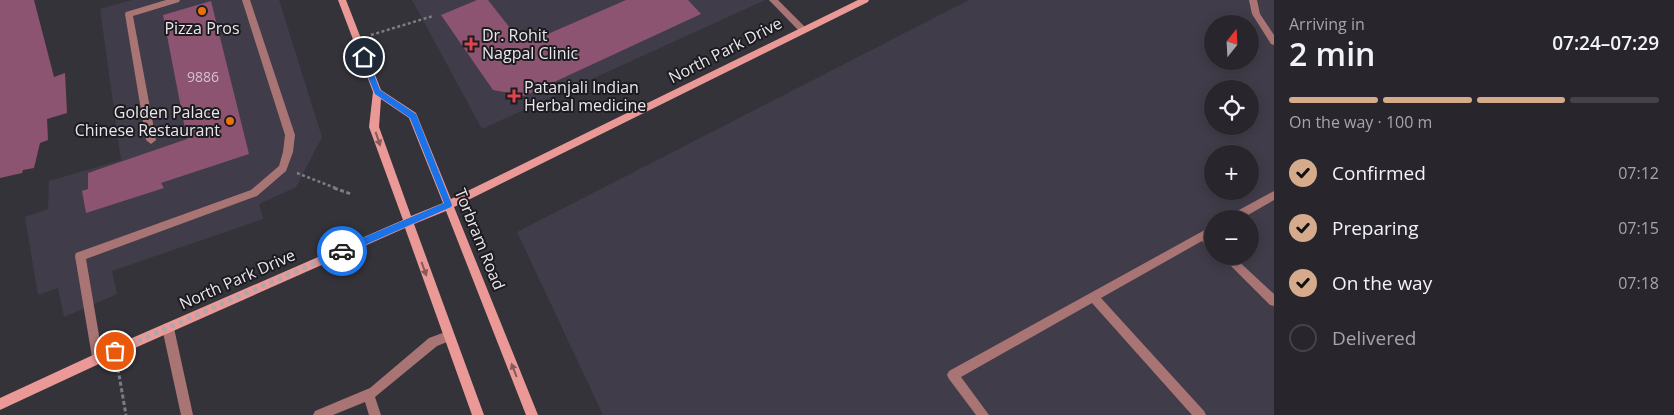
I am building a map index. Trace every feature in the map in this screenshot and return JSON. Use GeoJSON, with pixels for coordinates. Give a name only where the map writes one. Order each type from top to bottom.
{"type":"FeatureCollection","features":[{"type":"Feature","properties":{"kind":"main road","name":"North Park Drive"},"geometry":{"type":"LineString","coordinates":[[0,404],[115,351],[448,205],[865,0]]}},
{"type":"Feature","properties":{"kind":"main road"},"geometry":{"type":"LineString","coordinates":[[343,1],[377,92],[374,127],[407,223],[478,415]]}},
{"type":"Feature","properties":{"kind":"main road","name":"Torbram Road"},"geometry":{"type":"LineString","coordinates":[[377,92],[413,116],[532,415]]}},
{"type":"Feature","properties":{"kind":"lane"},"geometry":{"type":"LineString","coordinates":[[151,140],[129,14],[176,0]]}},
{"type":"Feature","properties":{"kind":"lane"},"geometry":{"type":"LineString","coordinates":[[97,359],[80,256],[254,193],[283,168],[288,152],[290,135],[246,0]]}},
{"type":"Feature","properties":{"kind":"lane"},"geometry":{"type":"LineString","coordinates":[[773,0],[803,30]]}},
{"type":"Feature","properties":{"kind":"lane"},"geometry":{"type":"LineString","coordinates":[[1253,0],[1256,14],[1274,42]]}},
{"type":"Feature","properties":{"kind":"lane"},"geometry":{"type":"LineString","coordinates":[[1248,210],[1274,195]]}},
{"type":"Feature","properties":{"kind":"lane"},"geometry":{"type":"LineString","coordinates":[[983,415],[954,375],[1204,234]]}},
{"type":"Feature","properties":{"kind":"lane"},"geometry":{"type":"LineString","coordinates":[[1236,265],[1274,301]]}},
{"type":"Feature","properties":{"kind":"lane"},"geometry":{"type":"LineString","coordinates":[[1094,297],[1200,415]]}},
{"type":"Feature","properties":{"kind":"lane"},"geometry":{"type":"LineString","coordinates":[[168,328],[187,415]]}},
{"type":"Feature","properties":{"kind":"lane"},"geometry":{"type":"LineString","coordinates":[[319,415],[335,412],[374,392],[433,342],[448,336]]}},
{"type":"Feature","properties":{"kind":"lane"},"geometry":{"type":"LineString","coordinates":[[368,394],[375,415]]}},
{"type":"Feature","properties":{"kind":"path"},"geometry":{"type":"LineString","coordinates":[[357,40],[433,16]]}},
{"type":"Feature","properties":{"kind":"path"},"geometry":{"type":"LineString","coordinates":[[283,168],[351,194]]}},
{"type":"Feature","properties":{"kind":"path"},"geometry":{"type":"LineString","coordinates":[[115,351],[126,415]]}},
{"type":"Feature","properties":{"kind":"shaded area"},"geometry":{"type":"Polygon","coordinates":[[[132,0],[279,0],[322,137],[296,187],[259,204],[263,219],[112,271],[117,294],[64,317],[58,288],[38,295],[25,217],[48,209],[49,181],[121,160],[100,9],[132,0]]]}},
{"type":"Feature","properties":{"kind":"shaded area"},"geometry":{"type":"Polygon","coordinates":[[[412,0],[765,0],[482,129],[412,0]]]}},
{"type":"Feature","properties":{"kind":"shaded area"},"geometry":{"type":"Polygon","coordinates":[[[969,0],[1274,0],[1274,415],[603,415],[517,232],[969,0]]]}},
{"type":"Feature","properties":{"kind":"building"},"geometry":{"type":"Polygon","coordinates":[[[0,0],[34,0],[54,77],[65,73],[67,113],[47,119],[48,140],[40,143],[34,168],[0,178],[0,0]]]}},
{"type":"Feature","properties":{"kind":"building"},"geometry":{"type":"Polygon","coordinates":[[[477,0],[488,0],[517,37],[534,40],[626,0],[688,0],[701,14],[524,96],[493,90],[441,15],[477,0]]]}},
{"type":"Feature","properties":{"kind":"building"},"geometry":{"type":"Polygon","coordinates":[[[211,1],[249,154],[161,183],[164,188],[86,213],[82,191],[88,189],[88,173],[187,139],[163,15],[211,1]]]}},
{"type":"Feature","properties":{"kind":"way so far"},"geometry":{"type":"LineString","coordinates":[[115,351],[342,251]]}},
{"type":"Feature","properties":{"kind":"place","name":"Pizza Pros"},"geometry":{"type":"Point","coordinates":[202,11]}},
{"type":"Feature","properties":{"kind":"place","name":"Dr. Rohit Nagpal Clinic"},"geometry":{"type":"Point","coordinates":[471,44]}},
{"type":"Feature","properties":{"kind":"place","name":"Patanjali Indian Herbal medicine"},"geometry":{"type":"Point","coordinates":[514,96]}},
{"type":"Feature","properties":{"kind":"place","name":"Golden Palace Chinese Restaurant"},"geometry":{"type":"Point","coordinates":[230,121]}},
{"type":"Feature","properties":{"kind":"route"},"geometry":{"type":"LineString","coordinates":[[342,251],[448,205],[413,116],[377,92],[364,57]]}}]}
